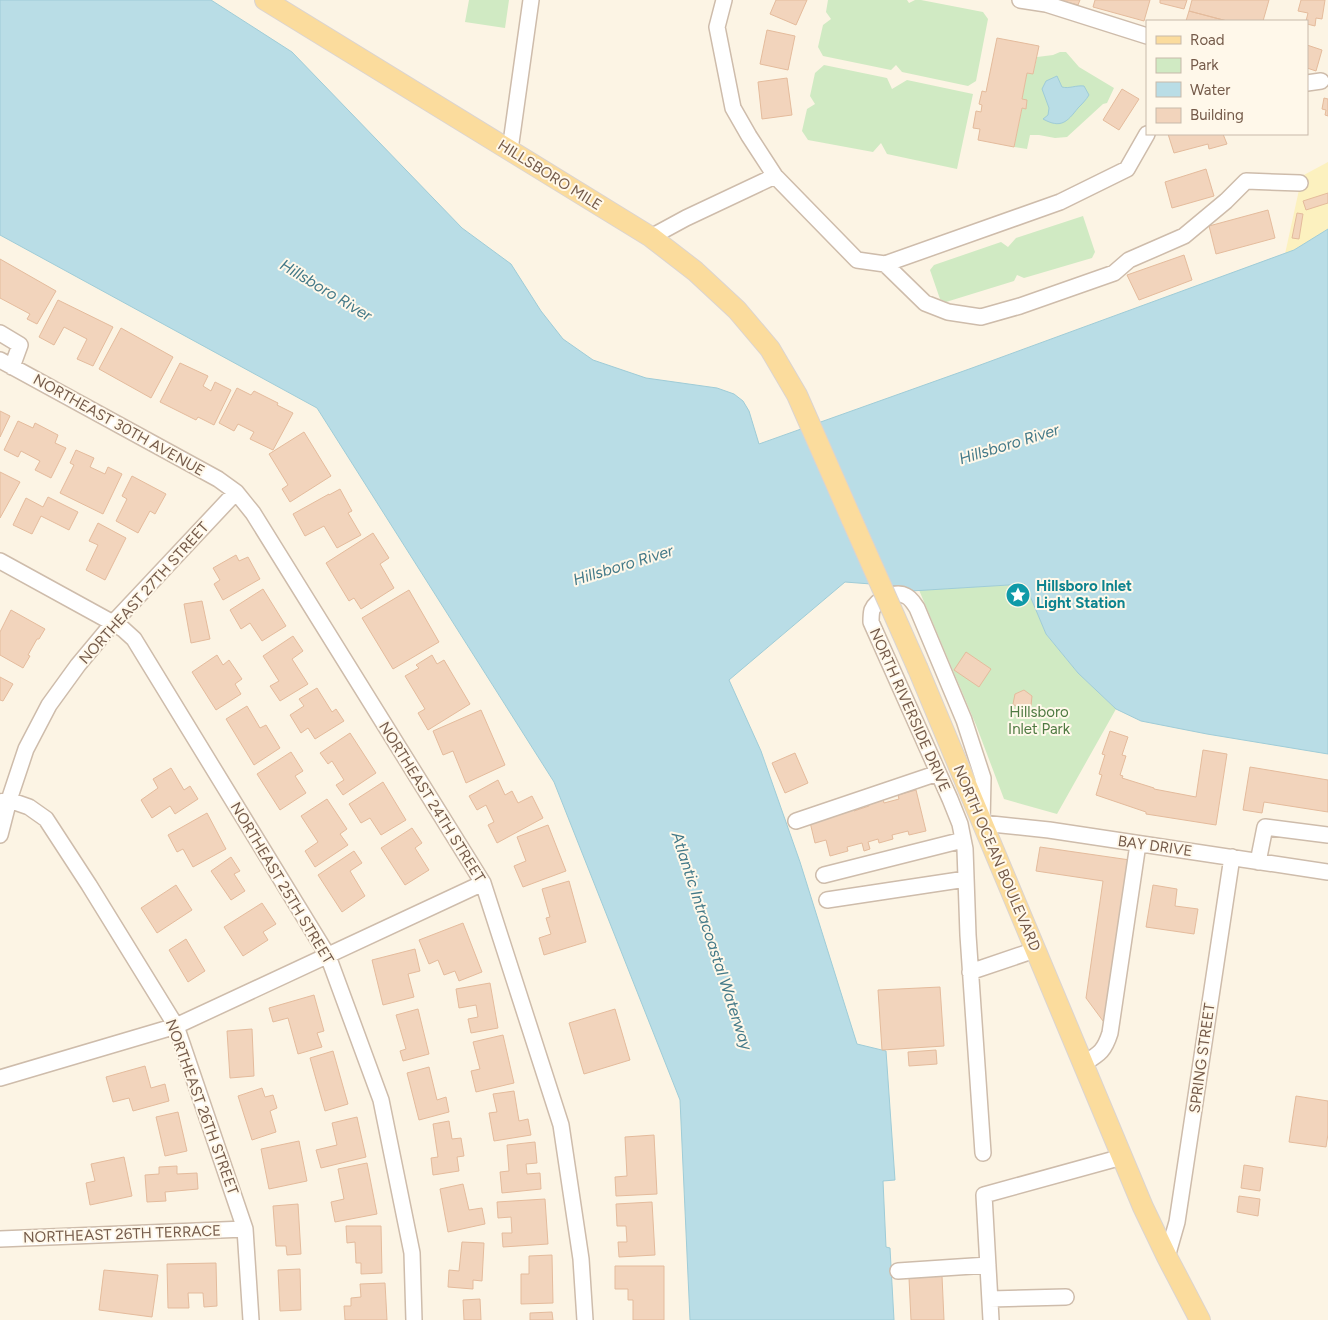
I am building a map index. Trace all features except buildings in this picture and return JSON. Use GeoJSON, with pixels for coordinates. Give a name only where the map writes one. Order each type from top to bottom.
{"type":"FeatureCollection","features":[{"type":"Feature","properties":{"kind":"main road","name":"HILLSBORO MILE"},"geometry":{"type":"LineString","coordinates":[[265,0],[651,238],[695,271],[737,310],[770,349],[797,395]]}},
{"type":"Feature","properties":{"kind":"main road","name":"NORTH OCEAN BOULEVARD"},"geometry":{"type":"LineString","coordinates":[[797,395],[918,669],[1143,1207],[1200,1320]]}},
{"type":"Feature","properties":{"kind":"street"},"geometry":{"type":"LineString","coordinates":[[510,150],[530,0]]}},
{"type":"Feature","properties":{"kind":"street"},"geometry":{"type":"LineString","coordinates":[[724,0],[717,27],[733,108],[775,176],[857,260],[885,264],[1060,202],[1127,169],[1146,135]]}},
{"type":"Feature","properties":{"kind":"street"},"geometry":{"type":"LineString","coordinates":[[1020,0],[1046,4],[1146,36]]}},
{"type":"Feature","properties":{"kind":"street"},"geometry":{"type":"LineString","coordinates":[[651,238],[686,218],[775,176]]}},
{"type":"Feature","properties":{"kind":"street"},"geometry":{"type":"LineString","coordinates":[[885,264],[926,303],[948,312],[981,317],[1020,306],[1114,273],[1130,260],[1184,236],[1226,201],[1246,181],[1300,183]]}},
{"type":"Feature","properties":{"kind":"street"},"geometry":{"type":"LineString","coordinates":[[0,333],[20,345],[6,363]]}},
{"type":"Feature","properties":{"kind":"street","name":"NORTHEAST 30TH AVENUE"},"geometry":{"type":"LineString","coordinates":[[6,363],[218,479],[236,492]]}},
{"type":"Feature","properties":{"kind":"street","name":"NORTHEAST 27TH STREET"},"geometry":{"type":"LineString","coordinates":[[0,835],[3,797],[49,705],[78,665],[113,623],[236,492]]}},
{"type":"Feature","properties":{"kind":"street","name":"NORTHEAST 24TH STREET"},"geometry":{"type":"LineString","coordinates":[[236,492],[253,513],[483,883],[561,1125],[581,1259],[585,1320]]}},
{"type":"Feature","properties":{"kind":"street","name":"NORTHEAST 25TH STREET"},"geometry":{"type":"LineString","coordinates":[[0,561],[113,623],[134,639],[328,956],[381,1100],[412,1253],[414,1320]]}},
{"type":"Feature","properties":{"kind":"street","name":"NORTH RIVERSIDE DRIVE"},"geometry":{"type":"LineString","coordinates":[[982,823],[983,778],[964,720],[917,608],[905,595],[891,595],[876,605],[872,611],[871,622],[960,824],[963,840],[983,1154]]}},
{"type":"Feature","properties":{"kind":"street"},"geometry":{"type":"LineString","coordinates":[[796,821],[938,773]]}},
{"type":"Feature","properties":{"kind":"street","name":"NORTHEAST 26TH STREET"},"geometry":{"type":"LineString","coordinates":[[3,797],[29,807],[46,819],[176,1026],[245,1229],[250,1320]]}},
{"type":"Feature","properties":{"kind":"street","name":"BAY DRIVE"},"geometry":{"type":"LineString","coordinates":[[982,823],[1049,830],[1328,872]]}},
{"type":"Feature","properties":{"kind":"street"},"geometry":{"type":"LineString","coordinates":[[1258,862],[1265,827],[1328,835]]}},
{"type":"Feature","properties":{"kind":"street"},"geometry":{"type":"LineString","coordinates":[[824,874],[963,840]]}},
{"type":"Feature","properties":{"kind":"street"},"geometry":{"type":"LineString","coordinates":[[1083,1064],[1101,1053],[1107,1044],[1110,1033],[1138,844]]}},
{"type":"Feature","properties":{"kind":"street","name":"SPRING STREET"},"geometry":{"type":"LineString","coordinates":[[1167,1257],[1177,1222],[1232,857]]}},
{"type":"Feature","properties":{"kind":"street"},"geometry":{"type":"LineString","coordinates":[[827,900],[966,879]]}},
{"type":"Feature","properties":{"kind":"street"},"geometry":{"type":"LineString","coordinates":[[0,1078],[176,1026],[483,883]]}},
{"type":"Feature","properties":{"kind":"street"},"geometry":{"type":"LineString","coordinates":[[970,972],[1035,950]]}},
{"type":"Feature","properties":{"kind":"street"},"geometry":{"type":"LineString","coordinates":[[991,1320],[984,1195],[1122,1156]]}},
{"type":"Feature","properties":{"kind":"street","name":"NORTHEAST 26TH TERRACE"},"geometry":{"type":"LineString","coordinates":[[0,1239],[245,1229]]}},
{"type":"Feature","properties":{"kind":"street"},"geometry":{"type":"LineString","coordinates":[[898,1271],[988,1265]]}},
{"type":"Feature","properties":{"kind":"street"},"geometry":{"type":"LineString","coordinates":[[990,1299],[1066,1296]]}},
{"type":"Feature","properties":{"kind":"green space"},"geometry":{"type":"Polygon","coordinates":[[[469,0],[509,0],[505,28],[465,22],[469,0]]]}},
{"type":"Feature","properties":{"kind":"green space"},"geometry":{"type":"Polygon","coordinates":[[[828,0],[907,0],[909,3],[921,0],[983,12],[988,19],[976,81],[968,86],[902,72],[896,65],[891,70],[823,56],[818,47],[823,25],[831,19],[826,12],[828,0]]]}},
{"type":"Feature","properties":{"kind":"green space"},"geometry":{"type":"Polygon","coordinates":[[[1066,52],[1079,67],[1114,88],[1107,103],[1103,104],[1067,137],[1055,138],[1030,135],[1027,149],[1014,147],[1022,108],[1026,109],[1027,101],[1022,99],[1027,73],[1033,74],[1037,57],[1066,52]]]}},
{"type":"Feature","properties":{"kind":"green space"},"geometry":{"type":"Polygon","coordinates":[[[824,65],[887,78],[892,89],[907,80],[973,94],[957,169],[887,154],[881,143],[873,152],[808,140],[802,131],[807,109],[815,104],[810,96],[815,73],[824,65]]]}},
{"type":"Feature","properties":{"kind":"green space"},"geometry":{"type":"Polygon","coordinates":[[[1083,216],[1095,252],[1092,258],[1024,278],[1017,275],[1014,281],[946,302],[940,299],[930,270],[934,265],[1001,242],[1008,247],[1016,238],[1083,216]]]}},
{"type":"Feature","properties":{"kind":"green space","name":"Hillsboro Inlet Park"},"geometry":{"type":"Polygon","coordinates":[[[1025,584],[1046,634],[1078,673],[1116,709],[1057,814],[1004,799],[976,725],[919,590],[1025,584]]]}},
{"type":"Feature","properties":{"kind":"sand"},"geometry":{"type":"Polygon","coordinates":[[[1328,162],[1328,229],[1285,254],[1302,176],[1328,162]]]}},
{"type":"Feature","properties":{"kind":"water"},"geometry":{"type":"Polygon","coordinates":[[[0,0],[211,0],[292,52],[462,228],[511,264],[541,311],[563,339],[593,360],[646,378],[717,388],[734,394],[743,401],[749,411],[759,444],[1294,250],[1328,229],[1328,754],[1141,721],[1116,709],[1078,673],[1046,634],[1025,584],[911,591],[897,586],[845,582],[729,680],[761,751],[800,862],[857,1044],[886,1051],[895,1180],[883,1181],[886,1247],[890,1248],[894,1320],[690,1320],[680,1100],[554,782],[317,408],[0,235],[0,0]]]}},
{"type":"Feature","properties":{"kind":"water"},"geometry":{"type":"Polygon","coordinates":[[[1057,76],[1062,87],[1084,86],[1089,95],[1067,120],[1059,124],[1043,119],[1048,115],[1049,108],[1042,89],[1046,81],[1057,76]]]}},
{"type":"Feature","properties":{"kind":"place","name":"Hillsboro Inlet Light Station"},"geometry":{"type":"Point","coordinates":[1018,595]}},
{"type":"Feature","properties":{"kind":"water label","name":"Hillsboro River"},"geometry":{"type":"Point","coordinates":[326,290]}},
{"type":"Feature","properties":{"kind":"water label","name":"Hillsboro River"},"geometry":{"type":"Point","coordinates":[1009,444]}},
{"type":"Feature","properties":{"kind":"water label","name":"Hillsboro River"},"geometry":{"type":"Point","coordinates":[623,565]}},
{"type":"Feature","properties":{"kind":"water label","name":"Atlantic Intracoastal Waterway"},"geometry":{"type":"Point","coordinates":[712,941]}}]}
